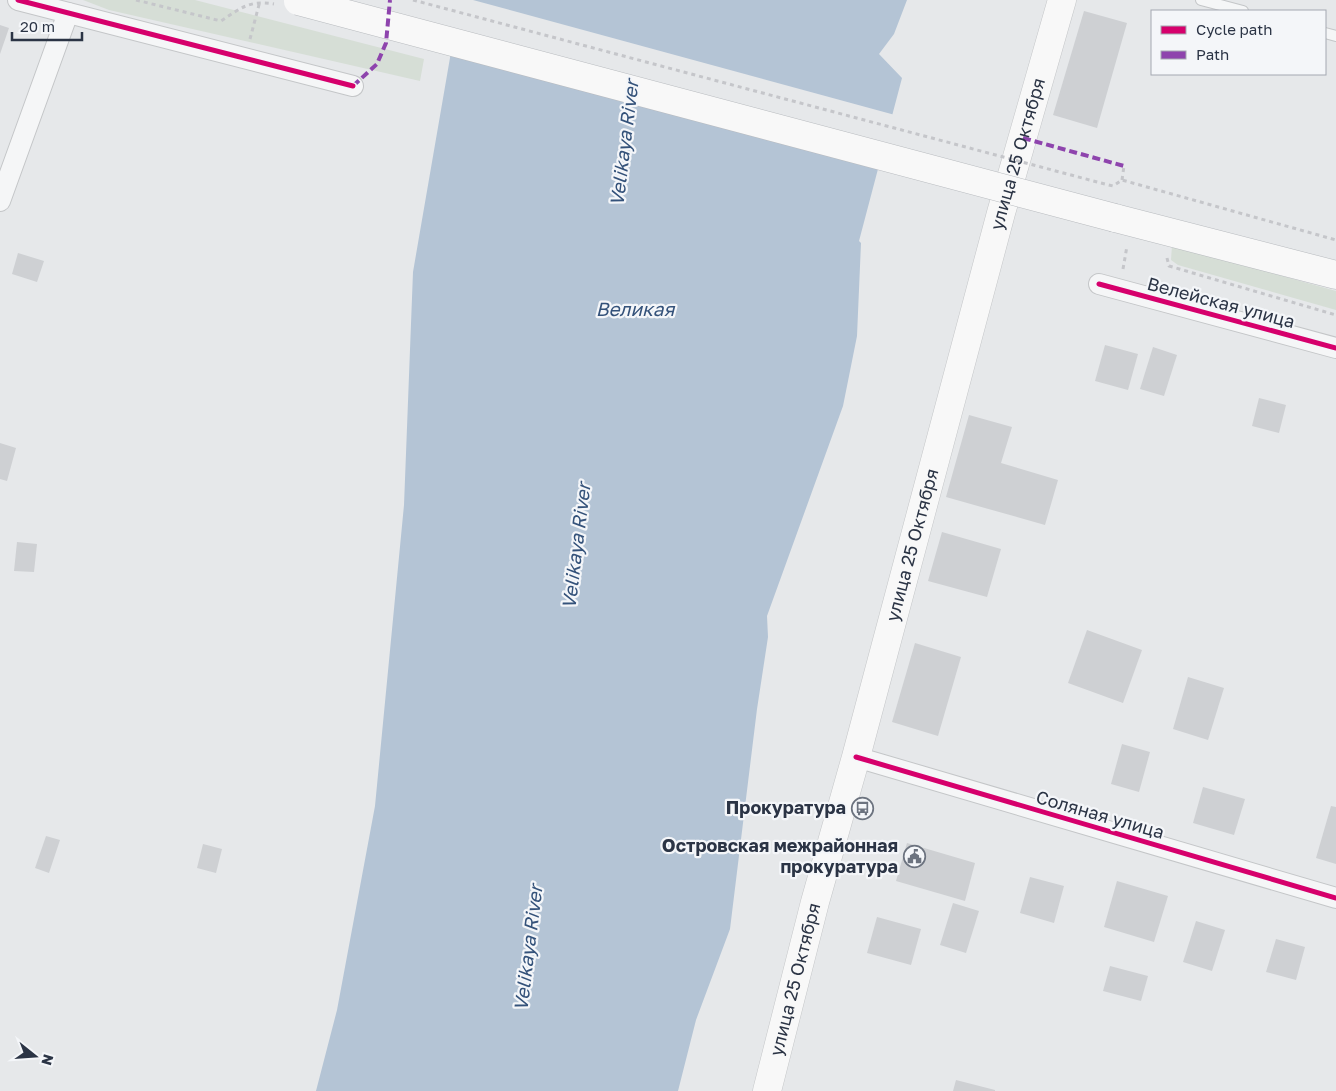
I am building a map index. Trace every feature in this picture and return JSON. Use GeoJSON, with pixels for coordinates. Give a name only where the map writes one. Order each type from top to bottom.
{"type":"FeatureCollection","features":[{"type":"Feature","properties":{"kind":"main road","name":"улица 25 Октября"},"geometry":{"type":"LineString","coordinates":[[767,1091],[815,902],[856,757],[1001,213],[1062,0]]}},
{"type":"Feature","properties":{"kind":"main road"},"geometry":{"type":"LineString","coordinates":[[290,2],[1336,275]]}},
{"type":"Feature","properties":{"kind":"street"},"geometry":{"type":"LineString","coordinates":[[18,0],[353,86]]}},
{"type":"Feature","properties":{"kind":"street"},"geometry":{"type":"LineString","coordinates":[[0,201],[68,13]]}},
{"type":"Feature","properties":{"kind":"street","name":"Велейская улица"},"geometry":{"type":"LineString","coordinates":[[1099,284],[1336,348]]}},
{"type":"Feature","properties":{"kind":"street","name":"Соляная улица"},"geometry":{"type":"LineString","coordinates":[[856,757],[1336,898]]}},
{"type":"Feature","properties":{"kind":"lane"},"geometry":{"type":"LineString","coordinates":[[1201,0],[1239,10]]}},
{"type":"Feature","properties":{"kind":"path"},"geometry":{"type":"LineString","coordinates":[[136,0],[222,22],[246,4],[261,1],[290,2]]}},
{"type":"Feature","properties":{"kind":"path"},"geometry":{"type":"LineString","coordinates":[[413,0],[1112,186],[1122,180],[1336,240]]}},
{"type":"Feature","properties":{"kind":"path"},"geometry":{"type":"LineString","coordinates":[[245,58],[261,1]]}},
{"type":"Feature","properties":{"kind":"path"},"geometry":{"type":"LineString","coordinates":[[1122,180],[1124,166]]}},
{"type":"Feature","properties":{"kind":"path"},"geometry":{"type":"LineString","coordinates":[[1119,290],[1127,243]]}},
{"type":"Feature","properties":{"kind":"shaded area"},"geometry":{"type":"Polygon","coordinates":[[[83,0],[195,0],[424,59],[420,81],[109,10],[83,0]]]}},
{"type":"Feature","properties":{"kind":"shaded area"},"geometry":{"type":"Polygon","coordinates":[[[1172,245],[1336,291],[1336,310],[1178,265],[1171,260],[1172,245]]]}},
{"type":"Feature","properties":{"kind":"water","name":"Великая"},"geometry":{"type":"Polygon","coordinates":[[[460,0],[907,0],[894,34],[879,54],[902,78],[859,241],[861,243],[857,336],[843,406],[767,616],[768,637],[757,709],[730,929],[696,1020],[678,1091],[316,1091],[337,1010],[375,806],[404,505],[413,272],[460,0]]]}},
{"type":"Feature","properties":{"kind":"pier"},"geometry":{"type":"Polygon","coordinates":[[[458,0],[473,0],[895,115],[881,168],[448,54],[458,0]]]}},
{"type":"Feature","properties":{"kind":"building"},"geometry":{"type":"Polygon","coordinates":[[[1084,11],[1127,23],[1097,128],[1053,115],[1084,11]]]}},
{"type":"Feature","properties":{"kind":"building"},"geometry":{"type":"Polygon","coordinates":[[[0,25],[9,28],[0,54],[0,25]]]}},
{"type":"Feature","properties":{"kind":"building"},"geometry":{"type":"Polygon","coordinates":[[[18,253],[44,261],[37,282],[12,274],[18,253]]]}},
{"type":"Feature","properties":{"kind":"building"},"geometry":{"type":"Polygon","coordinates":[[[1105,345],[1138,354],[1128,390],[1095,381],[1105,345]]]}},
{"type":"Feature","properties":{"kind":"building"},"geometry":{"type":"Polygon","coordinates":[[[1153,347],[1177,355],[1164,396],[1140,389],[1153,347]]]}},
{"type":"Feature","properties":{"kind":"building"},"geometry":{"type":"Polygon","coordinates":[[[1259,398],[1286,405],[1279,433],[1252,426],[1259,398]]]}},
{"type":"Feature","properties":{"kind":"building"},"geometry":{"type":"Polygon","coordinates":[[[969,415],[1012,427],[1001,463],[1058,480],[1045,525],[946,497],[969,415]]]}},
{"type":"Feature","properties":{"kind":"building"},"geometry":{"type":"Polygon","coordinates":[[[0,443],[16,448],[7,481],[0,479],[0,443]]]}},
{"type":"Feature","properties":{"kind":"building"},"geometry":{"type":"Polygon","coordinates":[[[942,532],[1001,549],[987,597],[928,581],[942,532]]]}},
{"type":"Feature","properties":{"kind":"building"},"geometry":{"type":"Polygon","coordinates":[[[17,542],[37,544],[34,572],[14,571],[17,542]]]}},
{"type":"Feature","properties":{"kind":"building"},"geometry":{"type":"Polygon","coordinates":[[[1087,630],[1142,650],[1123,703],[1068,683],[1087,630]]]}},
{"type":"Feature","properties":{"kind":"building"},"geometry":{"type":"Polygon","coordinates":[[[915,643],[961,657],[938,736],[892,722],[915,643]]]}},
{"type":"Feature","properties":{"kind":"building"},"geometry":{"type":"Polygon","coordinates":[[[1188,677],[1224,688],[1208,740],[1173,729],[1188,677]]]}},
{"type":"Feature","properties":{"kind":"building"},"geometry":{"type":"Polygon","coordinates":[[[1122,744],[1150,752],[1139,792],[1111,784],[1122,744]]]}},
{"type":"Feature","properties":{"kind":"building"},"geometry":{"type":"Polygon","coordinates":[[[1203,787],[1245,799],[1234,835],[1193,823],[1203,787]]]}},
{"type":"Feature","properties":{"kind":"building"},"geometry":{"type":"Polygon","coordinates":[[[1331,806],[1336,807],[1336,864],[1316,858],[1331,806]]]}},
{"type":"Feature","properties":{"kind":"building"},"geometry":{"type":"Polygon","coordinates":[[[46,836],[60,840],[49,873],[35,868],[46,836]]]}},
{"type":"Feature","properties":{"kind":"building"},"geometry":{"type":"Polygon","coordinates":[[[907,843],[975,863],[965,901],[896,881],[907,843]]]}},
{"type":"Feature","properties":{"kind":"building"},"geometry":{"type":"Polygon","coordinates":[[[203,844],[222,849],[216,873],[197,868],[203,844]]]}},
{"type":"Feature","properties":{"kind":"building"},"geometry":{"type":"Polygon","coordinates":[[[1030,877],[1064,886],[1054,923],[1020,913],[1030,877]]]}},
{"type":"Feature","properties":{"kind":"building"},"geometry":{"type":"Polygon","coordinates":[[[1117,881],[1168,896],[1154,942],[1104,927],[1117,881]]]}},
{"type":"Feature","properties":{"kind":"building"},"geometry":{"type":"Polygon","coordinates":[[[953,903],[979,911],[966,953],[940,945],[953,903]]]}},
{"type":"Feature","properties":{"kind":"building"},"geometry":{"type":"Polygon","coordinates":[[[877,917],[921,929],[911,965],[867,953],[877,917]]]}},
{"type":"Feature","properties":{"kind":"building"},"geometry":{"type":"Polygon","coordinates":[[[1196,921],[1225,930],[1212,971],[1183,962],[1196,921]]]}},
{"type":"Feature","properties":{"kind":"building"},"geometry":{"type":"Polygon","coordinates":[[[1276,939],[1305,947],[1296,980],[1266,972],[1276,939]]]}},
{"type":"Feature","properties":{"kind":"building"},"geometry":{"type":"Polygon","coordinates":[[[1110,966],[1148,976],[1141,1001],[1103,991],[1110,966]]]}},
{"type":"Feature","properties":{"kind":"building"},"geometry":{"type":"Polygon","coordinates":[[[956,1080],[995,1090],[995,1091],[953,1091],[956,1080]]]}},
{"type":"Feature","properties":{"kind":"marked path"},"geometry":{"type":"LineString","coordinates":[[353,86],[377,64],[386,43],[390,0]]}},
{"type":"Feature","properties":{"kind":"marked path"},"geometry":{"type":"LineString","coordinates":[[1023,138],[1124,166]]}},
{"type":"Feature","properties":{"kind":"cycle path"},"geometry":{"type":"LineString","coordinates":[[18,0],[353,86]]}},
{"type":"Feature","properties":{"kind":"cycle path"},"geometry":{"type":"LineString","coordinates":[[1099,284],[1336,348]]}},
{"type":"Feature","properties":{"kind":"cycle path"},"geometry":{"type":"LineString","coordinates":[[856,757],[1336,898]]}},
{"type":"Feature","properties":{"kind":"place","name":"Прокуратура"},"geometry":{"type":"Point","coordinates":[862,808]}},
{"type":"Feature","properties":{"kind":"place","name":"Островская межрайонная прокуратура"},"geometry":{"type":"Point","coordinates":[914,856]}},
{"type":"Feature","properties":{"kind":"water label","name":"Velikaya River"},"geometry":{"type":"Point","coordinates":[624,143]}},
{"type":"Feature","properties":{"kind":"water label","name":"Velikaya River"},"geometry":{"type":"Point","coordinates":[576,546]}},
{"type":"Feature","properties":{"kind":"water label","name":"Velikaya River"},"geometry":{"type":"Point","coordinates":[528,948]}}]}
